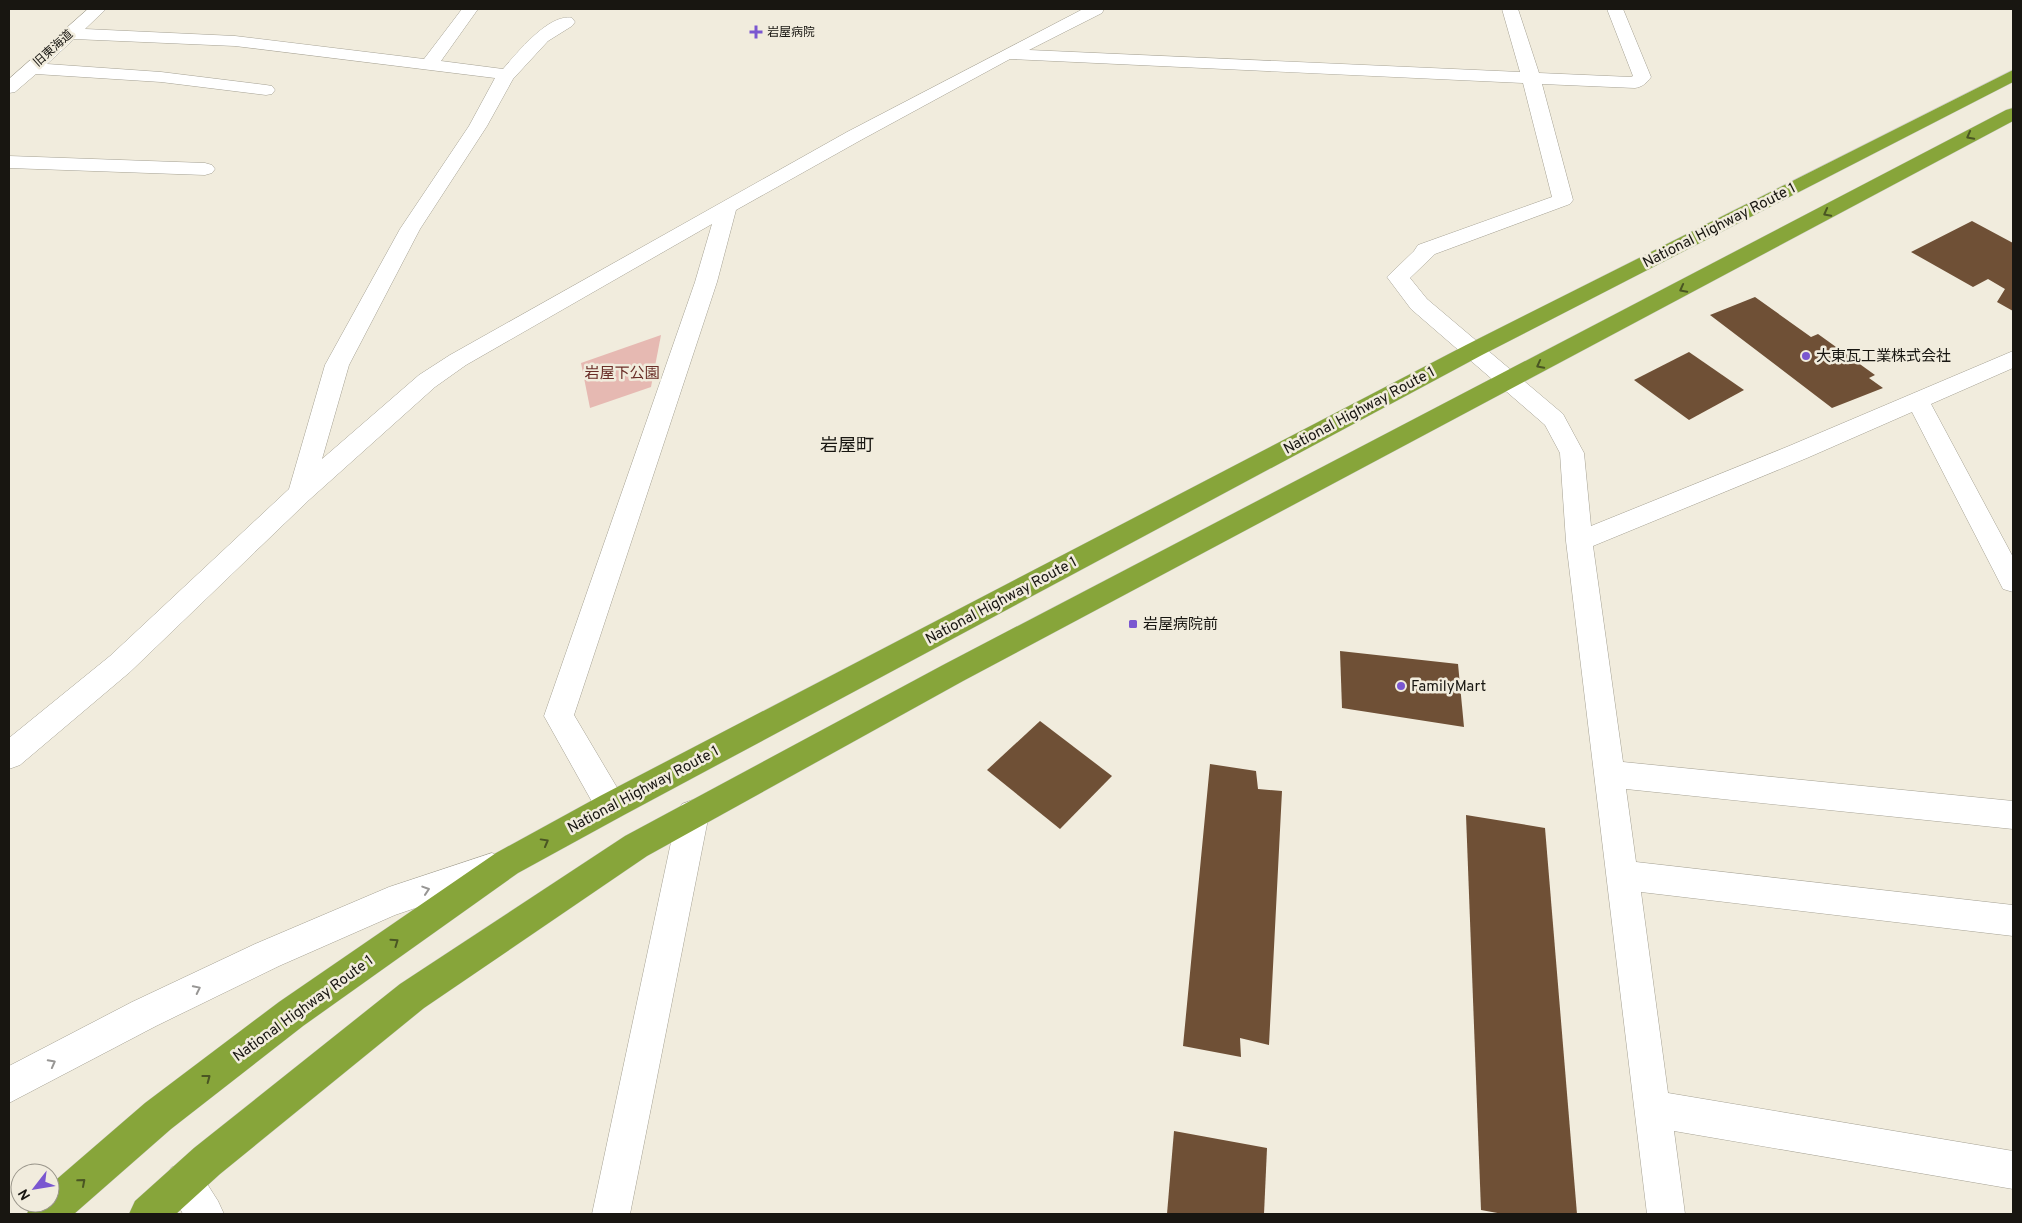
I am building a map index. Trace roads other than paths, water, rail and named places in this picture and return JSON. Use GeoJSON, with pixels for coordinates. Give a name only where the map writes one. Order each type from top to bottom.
{"type":"FeatureCollection","features":[{"type":"Feature","properties":{"kind":"highway","name":"National Highway Route 1"},"geometry":{"type":"LineString","coordinates":[[46,1214],[158,1116],[291,1014],[508,863],[611,806],[1474,350],[2013,75]]}},
{"type":"Feature","properties":{"kind":"highway"},"geometry":{"type":"LineString","coordinates":[[148,1214],[184,1181],[412,996],[636,846],[1015,640],[1404,434],[1508,382],[2013,114]]}},
{"type":"Feature","properties":{"kind":"street","name":"旧東海道"},"geometry":{"type":"LineString","coordinates":[[9,88],[98,9]]}},
{"type":"Feature","properties":{"kind":"street"},"geometry":{"type":"LineString","coordinates":[[430,64],[470,9]]}},
{"type":"Feature","properties":{"kind":"street"},"geometry":{"type":"LineString","coordinates":[[9,756],[120,664],[300,493],[427,381],[458,360],[830,149],[1005,54],[1096,9]]}},
{"type":"Feature","properties":{"kind":"street"},"geometry":{"type":"LineString","coordinates":[[1510,9],[1531,78],[1562,200],[1425,250],[1426,253],[1398,277],[1419,304],[1554,420],[1572,453],[1579,541],[1666,1214]]}},
{"type":"Feature","properties":{"kind":"street"},"geometry":{"type":"LineString","coordinates":[[1005,54],[1635,83],[1642,77],[1615,9]]}},
{"type":"Feature","properties":{"kind":"street"},"geometry":{"type":"LineString","coordinates":[[300,493],[337,366],[410,229],[478,126],[505,77],[542,36],[566,22]]}},
{"type":"Feature","properties":{"kind":"street"},"geometry":{"type":"LineString","coordinates":[[70,34],[235,41],[499,73],[505,77]]}},
{"type":"Feature","properties":{"kind":"street"},"geometry":{"type":"LineString","coordinates":[[31,68],[161,77],[266,90]]}},
{"type":"Feature","properties":{"kind":"street"},"geometry":{"type":"LineString","coordinates":[[9,162],[205,169]]}},
{"type":"Feature","properties":{"kind":"street"},"geometry":{"type":"LineString","coordinates":[[611,806],[559,716],[702,291],[726,209]]}},
{"type":"Feature","properties":{"kind":"street"},"geometry":{"type":"LineString","coordinates":[[1579,541],[2013,359]]}},
{"type":"Feature","properties":{"kind":"street"},"geometry":{"type":"LineString","coordinates":[[1917,400],[2013,582]]}},
{"type":"Feature","properties":{"kind":"street"},"geometry":{"type":"LineString","coordinates":[[1609,774],[2013,816]]}},
{"type":"Feature","properties":{"kind":"street"},"geometry":{"type":"LineString","coordinates":[[611,1214],[693,814]]}},
{"type":"Feature","properties":{"kind":"street"},"geometry":{"type":"LineString","coordinates":[[9,1085],[144,1014],[267,955],[389,902],[508,863]]}},
{"type":"Feature","properties":{"kind":"street"},"geometry":{"type":"LineString","coordinates":[[1622,875],[2013,920]]}},
{"type":"Feature","properties":{"kind":"street"},"geometry":{"type":"LineString","coordinates":[[1653,1109],[2013,1170]]}},
{"type":"Feature","properties":{"kind":"street"},"geometry":{"type":"LineString","coordinates":[[184,1181],[205,1214]]}},
{"type":"Feature","properties":{"kind":"place","name":"岩屋病院"},"geometry":{"type":"Point","coordinates":[756,32]}},
{"type":"Feature","properties":{"kind":"place","name":"大東瓦工業株式会社"},"geometry":{"type":"Point","coordinates":[1806,356]}},
{"type":"Feature","properties":{"kind":"place","name":"岩屋病院前"},"geometry":{"type":"Point","coordinates":[1133,624]}},
{"type":"Feature","properties":{"kind":"place","name":"FamilyMart"},"geometry":{"type":"Point","coordinates":[1401,686]}},
{"type":"Feature","properties":{"kind":"district","name":"岩屋町"},"geometry":{"type":"Point","coordinates":[847,445]}},
{"type":"Feature","properties":{"kind":"park label","name":"岩屋下公園"},"geometry":{"type":"Point","coordinates":[622,373]}}]}
